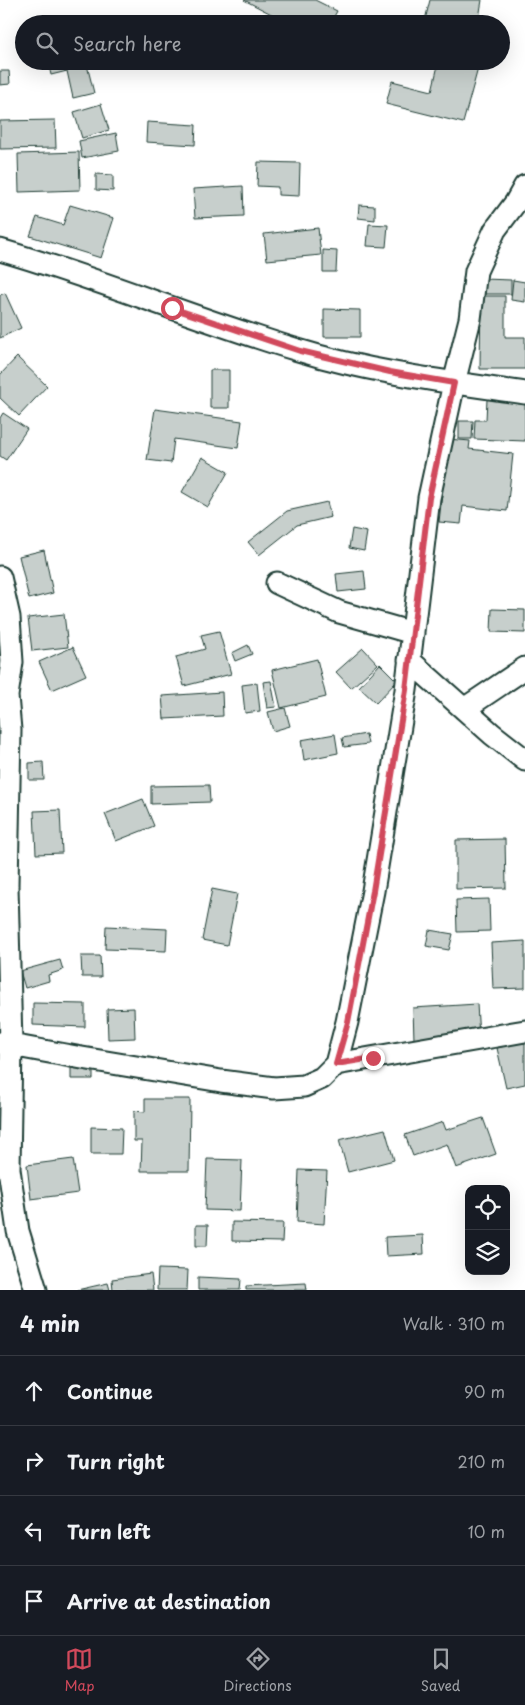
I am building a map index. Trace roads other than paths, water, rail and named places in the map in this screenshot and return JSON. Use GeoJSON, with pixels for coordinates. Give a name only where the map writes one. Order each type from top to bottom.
{"type":"FeatureCollection","features":[{"type":"Feature","properties":{"kind":"street"},"geometry":{"type":"LineString","coordinates":[[6,1043],[92,1060],[274,1088],[304,1086],[322,1078],[336,1064],[348,1022],[373,891],[413,633],[429,498],[470,319],[476,271],[495,230],[516,202],[525,186]]}},
{"type":"Feature","properties":{"kind":"street"},"geometry":{"type":"LineString","coordinates":[[0,250],[40,261],[204,320],[300,351],[390,372],[525,393]]}},
{"type":"Feature","properties":{"kind":"street"},"geometry":{"type":"LineString","coordinates":[[0,577],[9,617],[12,662],[3,696],[10,730],[6,1043],[9,1169],[18,1230],[36,1290]]}},
{"type":"Feature","properties":{"kind":"street"},"geometry":{"type":"LineString","coordinates":[[277,583],[339,612],[413,633]]}},
{"type":"Feature","properties":{"kind":"street"},"geometry":{"type":"LineString","coordinates":[[409,660],[525,760]]}},
{"type":"Feature","properties":{"kind":"street"},"geometry":{"type":"LineString","coordinates":[[464,709],[525,668]]}},
{"type":"Feature","properties":{"kind":"street"},"geometry":{"type":"LineString","coordinates":[[336,1064],[525,1031]]}}]}
